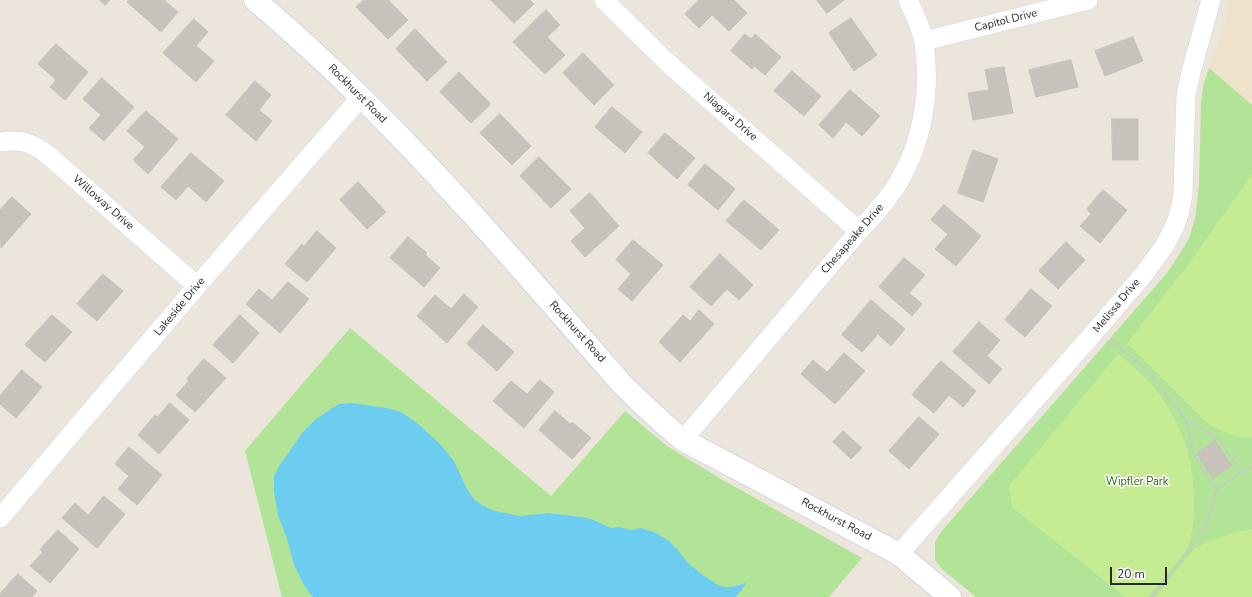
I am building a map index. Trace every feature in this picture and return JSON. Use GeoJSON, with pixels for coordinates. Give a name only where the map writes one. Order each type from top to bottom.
{"type":"FeatureCollection","features":[{"type":"Feature","properties":{"kind":"street","name":"Rockhurst Road"},"geometry":{"type":"LineString","coordinates":[[255,0],[305,44],[361,97],[444,184],[643,405],[684,440],[899,554],[950,597]]}},
{"type":"Feature","properties":{"kind":"street","name":"Niagara Drive"},"geometry":{"type":"LineString","coordinates":[[604,0],[670,65],[859,231]]}},
{"type":"Feature","properties":{"kind":"street","name":"Chesapeake Drive"},"geometry":{"type":"LineString","coordinates":[[684,440],[859,231],[883,205],[904,172],[918,136],[925,100],[926,73],[924,41],[908,0]]}},
{"type":"Feature","properties":{"kind":"street","name":"Capitol Drive"},"geometry":{"type":"LineString","coordinates":[[924,41],[1088,0]]}},
{"type":"Feature","properties":{"kind":"street","name":"Melissa Drive"},"geometry":{"type":"LineString","coordinates":[[899,554],[1098,328],[1166,246],[1179,214],[1183,194],[1186,95],[1191,72],[1212,0]]}},
{"type":"Feature","properties":{"kind":"street","name":"Lakeside Drive"},"geometry":{"type":"LineString","coordinates":[[0,518],[197,286],[361,97]]}},
{"type":"Feature","properties":{"kind":"street","name":"Willoway Drive"},"geometry":{"type":"LineString","coordinates":[[0,142],[15,140],[26,142],[47,154],[197,286]]}},
{"type":"Feature","properties":{"kind":"path"},"geometry":{"type":"LineString","coordinates":[[1098,328],[1150,374],[1187,421],[1219,440],[1241,472]]}},
{"type":"Feature","properties":{"kind":"path"},"geometry":{"type":"LineString","coordinates":[[1187,421],[1193,453],[1217,489]]}},
{"type":"Feature","properties":{"kind":"path"},"geometry":{"type":"LineString","coordinates":[[1152,597],[1195,543],[1208,518],[1217,489],[1241,472],[1252,467]]}},
{"type":"Feature","properties":{"kind":"shaded area"},"geometry":{"type":"Polygon","coordinates":[[[1230,0],[1252,0],[1252,105],[1209,68],[1226,20],[1230,0]]]}},
{"type":"Feature","properties":{"kind":"green space","name":"Wipfler Park"},"geometry":{"type":"Polygon","coordinates":[[[1209,68],[1252,105],[1252,597],[976,597],[943,570],[935,560],[935,542],[941,532],[1167,273],[1189,238],[1195,219],[1199,184],[1201,104],[1203,86],[1209,68]]]}},
{"type":"Feature","properties":{"kind":"green space"},"geometry":{"type":"Polygon","coordinates":[[[1252,174],[1252,438],[1233,436],[1208,424],[1127,343],[1187,266],[1252,174]]]}},
{"type":"Feature","properties":{"kind":"green space"},"geometry":{"type":"Polygon","coordinates":[[[350,328],[551,496],[625,411],[667,446],[721,479],[862,558],[829,597],[282,597],[245,451],[350,328]]]}},
{"type":"Feature","properties":{"kind":"green space"},"geometry":{"type":"Polygon","coordinates":[[[1118,354],[1152,385],[1176,420],[1190,460],[1193,482],[1193,521],[1188,547],[1184,554],[1148,597],[1125,597],[1012,507],[1009,486],[1118,354]]]}},
{"type":"Feature","properties":{"kind":"green space"},"geometry":{"type":"Polygon","coordinates":[[[1252,529],[1252,597],[1155,597],[1194,549],[1213,540],[1236,532],[1252,529]]]}},
{"type":"Feature","properties":{"kind":"water"},"geometry":{"type":"Polygon","coordinates":[[[352,403],[386,408],[401,412],[417,423],[439,443],[454,461],[467,489],[474,499],[483,506],[495,511],[520,516],[549,513],[591,519],[611,528],[619,527],[631,530],[640,528],[654,532],[669,541],[686,561],[716,584],[724,587],[732,587],[746,583],[735,597],[313,597],[305,587],[294,565],[287,539],[278,515],[274,492],[274,476],[303,432],[315,420],[340,404],[352,403]]]}},
{"type":"Feature","properties":{"kind":"building"},"geometry":{"type":"Polygon","coordinates":[[[100,0],[110,0],[105,5],[100,0]]]}},
{"type":"Feature","properties":{"kind":"building"},"geometry":{"type":"Polygon","coordinates":[[[130,0],[164,0],[178,12],[161,32],[127,2],[130,0]]]}},
{"type":"Feature","properties":{"kind":"building"},"geometry":{"type":"Polygon","coordinates":[[[364,0],[388,0],[408,20],[388,39],[356,7],[364,0]]]}},
{"type":"Feature","properties":{"kind":"building"},"geometry":{"type":"Polygon","coordinates":[[[491,0],[530,0],[534,4],[514,23],[491,0]]]}},
{"type":"Feature","properties":{"kind":"building"},"geometry":{"type":"Polygon","coordinates":[[[699,0],[734,0],[747,13],[729,31],[712,15],[699,28],[685,14],[699,0]]]}},
{"type":"Feature","properties":{"kind":"building"},"geometry":{"type":"Polygon","coordinates":[[[817,0],[844,0],[827,13],[817,0]]]}},
{"type":"Feature","properties":{"kind":"building"},"geometry":{"type":"Polygon","coordinates":[[[546,10],[560,25],[547,37],[565,55],[545,74],[513,42],[546,10]]]}},
{"type":"Feature","properties":{"kind":"building"},"geometry":{"type":"Polygon","coordinates":[[[851,18],[877,55],[854,71],[829,33],[851,18]]]}},
{"type":"Feature","properties":{"kind":"building"},"geometry":{"type":"Polygon","coordinates":[[[194,19],[208,32],[196,46],[214,61],[196,82],[163,53],[194,19]]]}},
{"type":"Feature","properties":{"kind":"building"},"geometry":{"type":"Polygon","coordinates":[[[415,29],[447,62],[427,81],[396,49],[415,29]]]}},
{"type":"Feature","properties":{"kind":"building"},"geometry":{"type":"Polygon","coordinates":[[[745,34],[751,39],[755,34],[781,57],[765,75],[754,66],[752,69],[731,51],[745,34]]]}},
{"type":"Feature","properties":{"kind":"building"},"geometry":{"type":"Polygon","coordinates":[[[1133,37],[1143,61],[1105,76],[1095,51],[1133,37]]]}},
{"type":"Feature","properties":{"kind":"building"},"geometry":{"type":"Polygon","coordinates":[[[56,44],[88,72],[65,100],[50,87],[56,80],[38,64],[56,44]]]}},
{"type":"Feature","properties":{"kind":"building"},"geometry":{"type":"Polygon","coordinates":[[[583,53],[614,85],[594,105],[563,73],[583,53]]]}},
{"type":"Feature","properties":{"kind":"building"},"geometry":{"type":"Polygon","coordinates":[[[1071,60],[1078,87],[1036,97],[1029,70],[1071,60]]]}},
{"type":"Feature","properties":{"kind":"building"},"geometry":{"type":"Polygon","coordinates":[[[1004,67],[1013,113],[973,120],[968,93],[989,90],[985,70],[1004,67]]]}},
{"type":"Feature","properties":{"kind":"building"},"geometry":{"type":"Polygon","coordinates":[[[792,71],[821,96],[804,116],[774,91],[792,71]]]}},
{"type":"Feature","properties":{"kind":"building"},"geometry":{"type":"Polygon","coordinates":[[[459,72],[491,104],[471,123],[440,92],[459,72]]]}},
{"type":"Feature","properties":{"kind":"building"},"geometry":{"type":"Polygon","coordinates":[[[102,78],[134,107],[104,141],[89,128],[101,115],[83,99],[102,78]]]}},
{"type":"Feature","properties":{"kind":"building"},"geometry":{"type":"Polygon","coordinates":[[[255,81],[271,95],[259,110],[272,121],[256,141],[226,115],[255,81]]]}},
{"type":"Feature","properties":{"kind":"building"},"geometry":{"type":"Polygon","coordinates":[[[850,90],[880,116],[862,136],[846,122],[833,138],[819,125],[850,90]]]}},
{"type":"Feature","properties":{"kind":"building"},"geometry":{"type":"Polygon","coordinates":[[[612,107],[642,132],[625,153],[595,127],[612,107]]]}},
{"type":"Feature","properties":{"kind":"building"},"geometry":{"type":"Polygon","coordinates":[[[146,111],[178,139],[148,174],[133,160],[145,147],[127,131],[146,111]]]}},
{"type":"Feature","properties":{"kind":"building"},"geometry":{"type":"Polygon","coordinates":[[[500,114],[531,146],[512,165],[480,133],[500,114]]]}},
{"type":"Feature","properties":{"kind":"building"},"geometry":{"type":"Polygon","coordinates":[[[1112,119],[1138,119],[1138,160],[1113,160],[1112,119]]]}},
{"type":"Feature","properties":{"kind":"building"},"geometry":{"type":"Polygon","coordinates":[[[665,133],[695,158],[677,179],[648,153],[665,133]]]}},
{"type":"Feature","properties":{"kind":"building"},"geometry":{"type":"Polygon","coordinates":[[[973,150],[998,159],[983,202],[958,193],[973,150]]]}},
{"type":"Feature","properties":{"kind":"building"},"geometry":{"type":"Polygon","coordinates":[[[191,153],[224,181],[206,202],[188,186],[176,200],[161,187],[191,153]]]}},
{"type":"Feature","properties":{"kind":"building"},"geometry":{"type":"Polygon","coordinates":[[[539,157],[571,189],[551,208],[520,176],[539,157]]]}},
{"type":"Feature","properties":{"kind":"building"},"geometry":{"type":"Polygon","coordinates":[[[705,164],[735,189],[718,210],[688,185],[705,164]]]}},
{"type":"Feature","properties":{"kind":"building"},"geometry":{"type":"Polygon","coordinates":[[[358,182],[386,212],[367,229],[340,200],[358,182]]]}},
{"type":"Feature","properties":{"kind":"building"},"geometry":{"type":"Polygon","coordinates":[[[1103,190],[1127,210],[1100,243],[1080,226],[1091,214],[1087,209],[1103,190]]]}},
{"type":"Feature","properties":{"kind":"building"},"geometry":{"type":"Polygon","coordinates":[[[590,193],[619,226],[585,257],[571,241],[585,228],[570,211],[590,193]]]}},
{"type":"Feature","properties":{"kind":"building"},"geometry":{"type":"Polygon","coordinates":[[[12,197],[31,214],[1,248],[0,210],[12,197]]]}},
{"type":"Feature","properties":{"kind":"building"},"geometry":{"type":"Polygon","coordinates":[[[744,200],[779,230],[761,250],[726,221],[744,200]]]}},
{"type":"Feature","properties":{"kind":"building"},"geometry":{"type":"Polygon","coordinates":[[[944,205],[981,236],[956,266],[935,249],[948,234],[931,220],[944,205]]]}},
{"type":"Feature","properties":{"kind":"building"},"geometry":{"type":"Polygon","coordinates":[[[317,231],[336,248],[307,282],[285,264],[302,244],[304,246],[317,231]]]}},
{"type":"Feature","properties":{"kind":"building"},"geometry":{"type":"Polygon","coordinates":[[[408,237],[427,253],[425,255],[440,268],[424,287],[390,258],[408,237]]]}},
{"type":"Feature","properties":{"kind":"building"},"geometry":{"type":"Polygon","coordinates":[[[633,240],[663,265],[632,301],[618,289],[631,274],[616,260],[633,240]]]}},
{"type":"Feature","properties":{"kind":"building"},"geometry":{"type":"Polygon","coordinates":[[[1066,242],[1085,260],[1058,289],[1039,271],[1066,242]]]}},
{"type":"Feature","properties":{"kind":"building"},"geometry":{"type":"Polygon","coordinates":[[[720,254],[753,285],[739,300],[727,289],[711,306],[690,287],[720,254]]]}},
{"type":"Feature","properties":{"kind":"building"},"geometry":{"type":"Polygon","coordinates":[[[904,258],[925,275],[909,293],[922,304],[912,316],[879,287],[904,258]]]}},
{"type":"Feature","properties":{"kind":"building"},"geometry":{"type":"Polygon","coordinates":[[[103,274],[123,291],[97,321],[77,304],[103,274]]]}},
{"type":"Feature","properties":{"kind":"building"},"geometry":{"type":"Polygon","coordinates":[[[288,282],[309,299],[280,333],[246,304],[259,289],[272,300],[288,282]]]}},
{"type":"Feature","properties":{"kind":"building"},"geometry":{"type":"Polygon","coordinates":[[[1031,289],[1052,306],[1025,337],[1005,320],[1031,289]]]}},
{"type":"Feature","properties":{"kind":"building"},"geometry":{"type":"Polygon","coordinates":[[[464,294],[478,307],[447,343],[417,316],[435,295],[451,309],[464,294]]]}},
{"type":"Feature","properties":{"kind":"building"},"geometry":{"type":"Polygon","coordinates":[[[871,300],[905,329],[891,346],[878,334],[862,352],[842,335],[871,300]]]}},
{"type":"Feature","properties":{"kind":"building"},"geometry":{"type":"Polygon","coordinates":[[[699,310],[714,324],[680,362],[659,342],[683,315],[690,321],[699,310]]]}},
{"type":"Feature","properties":{"kind":"building"},"geometry":{"type":"Polygon","coordinates":[[[52,315],[72,332],[45,362],[25,345],[52,315]]]}},
{"type":"Feature","properties":{"kind":"building"},"geometry":{"type":"Polygon","coordinates":[[[240,315],[259,333],[233,363],[213,345],[240,315]]]}},
{"type":"Feature","properties":{"kind":"building"},"geometry":{"type":"Polygon","coordinates":[[[979,322],[1000,340],[987,356],[1002,369],[989,384],[953,352],[979,322]]]}},
{"type":"Feature","properties":{"kind":"building"},"geometry":{"type":"Polygon","coordinates":[[[483,325],[514,352],[497,371],[467,344],[483,325]]]}},
{"type":"Feature","properties":{"kind":"building"},"geometry":{"type":"Polygon","coordinates":[[[844,353],[865,371],[835,404],[801,374],[813,360],[827,372],[844,353]]]}},
{"type":"Feature","properties":{"kind":"building"},"geometry":{"type":"Polygon","coordinates":[[[204,359],[226,378],[195,412],[176,395],[189,381],[187,379],[204,359]]]}},
{"type":"Feature","properties":{"kind":"building"},"geometry":{"type":"Polygon","coordinates":[[[941,361],[976,391],[963,407],[949,395],[934,413],[912,395],[941,361]]]}},
{"type":"Feature","properties":{"kind":"building"},"geometry":{"type":"Polygon","coordinates":[[[22,370],[42,387],[16,418],[0,404],[0,396],[22,370]]]}},
{"type":"Feature","properties":{"kind":"building"},"geometry":{"type":"Polygon","coordinates":[[[540,380],[554,392],[524,428],[493,401],[511,381],[527,394],[540,380]]]}},
{"type":"Feature","properties":{"kind":"building"},"geometry":{"type":"Polygon","coordinates":[[[170,403],[189,420],[159,454],[138,435],[155,415],[157,417],[170,403]]]}},
{"type":"Feature","properties":{"kind":"building"},"geometry":{"type":"Polygon","coordinates":[[[555,411],[570,424],[572,422],[591,438],[572,459],[539,430],[555,411]]]}},
{"type":"Feature","properties":{"kind":"building"},"geometry":{"type":"Polygon","coordinates":[[[919,417],[939,434],[909,469],[889,451],[919,417]]]}},
{"type":"Feature","properties":{"kind":"building"},"geometry":{"type":"Polygon","coordinates":[[[843,431],[862,448],[851,459],[833,442],[843,431]]]}},
{"type":"Feature","properties":{"kind":"building"},"geometry":{"type":"Polygon","coordinates":[[[1215,441],[1232,466],[1213,478],[1197,454],[1215,441]]]}},
{"type":"Feature","properties":{"kind":"building"},"geometry":{"type":"Polygon","coordinates":[[[129,447],[162,475],[137,505],[118,489],[129,476],[115,464],[129,447]]]}},
{"type":"Feature","properties":{"kind":"building"},"geometry":{"type":"Polygon","coordinates":[[[104,496],[125,514],[97,548],[62,518],[75,503],[88,515],[104,496]]]}},
{"type":"Feature","properties":{"kind":"building"},"geometry":{"type":"Polygon","coordinates":[[[58,530],[79,549],[50,583],[30,566],[43,552],[40,550],[58,530]]]}},
{"type":"Feature","properties":{"kind":"building"},"geometry":{"type":"Polygon","coordinates":[[[18,574],[37,591],[32,597],[0,597],[0,594],[18,574]]]}}]}
